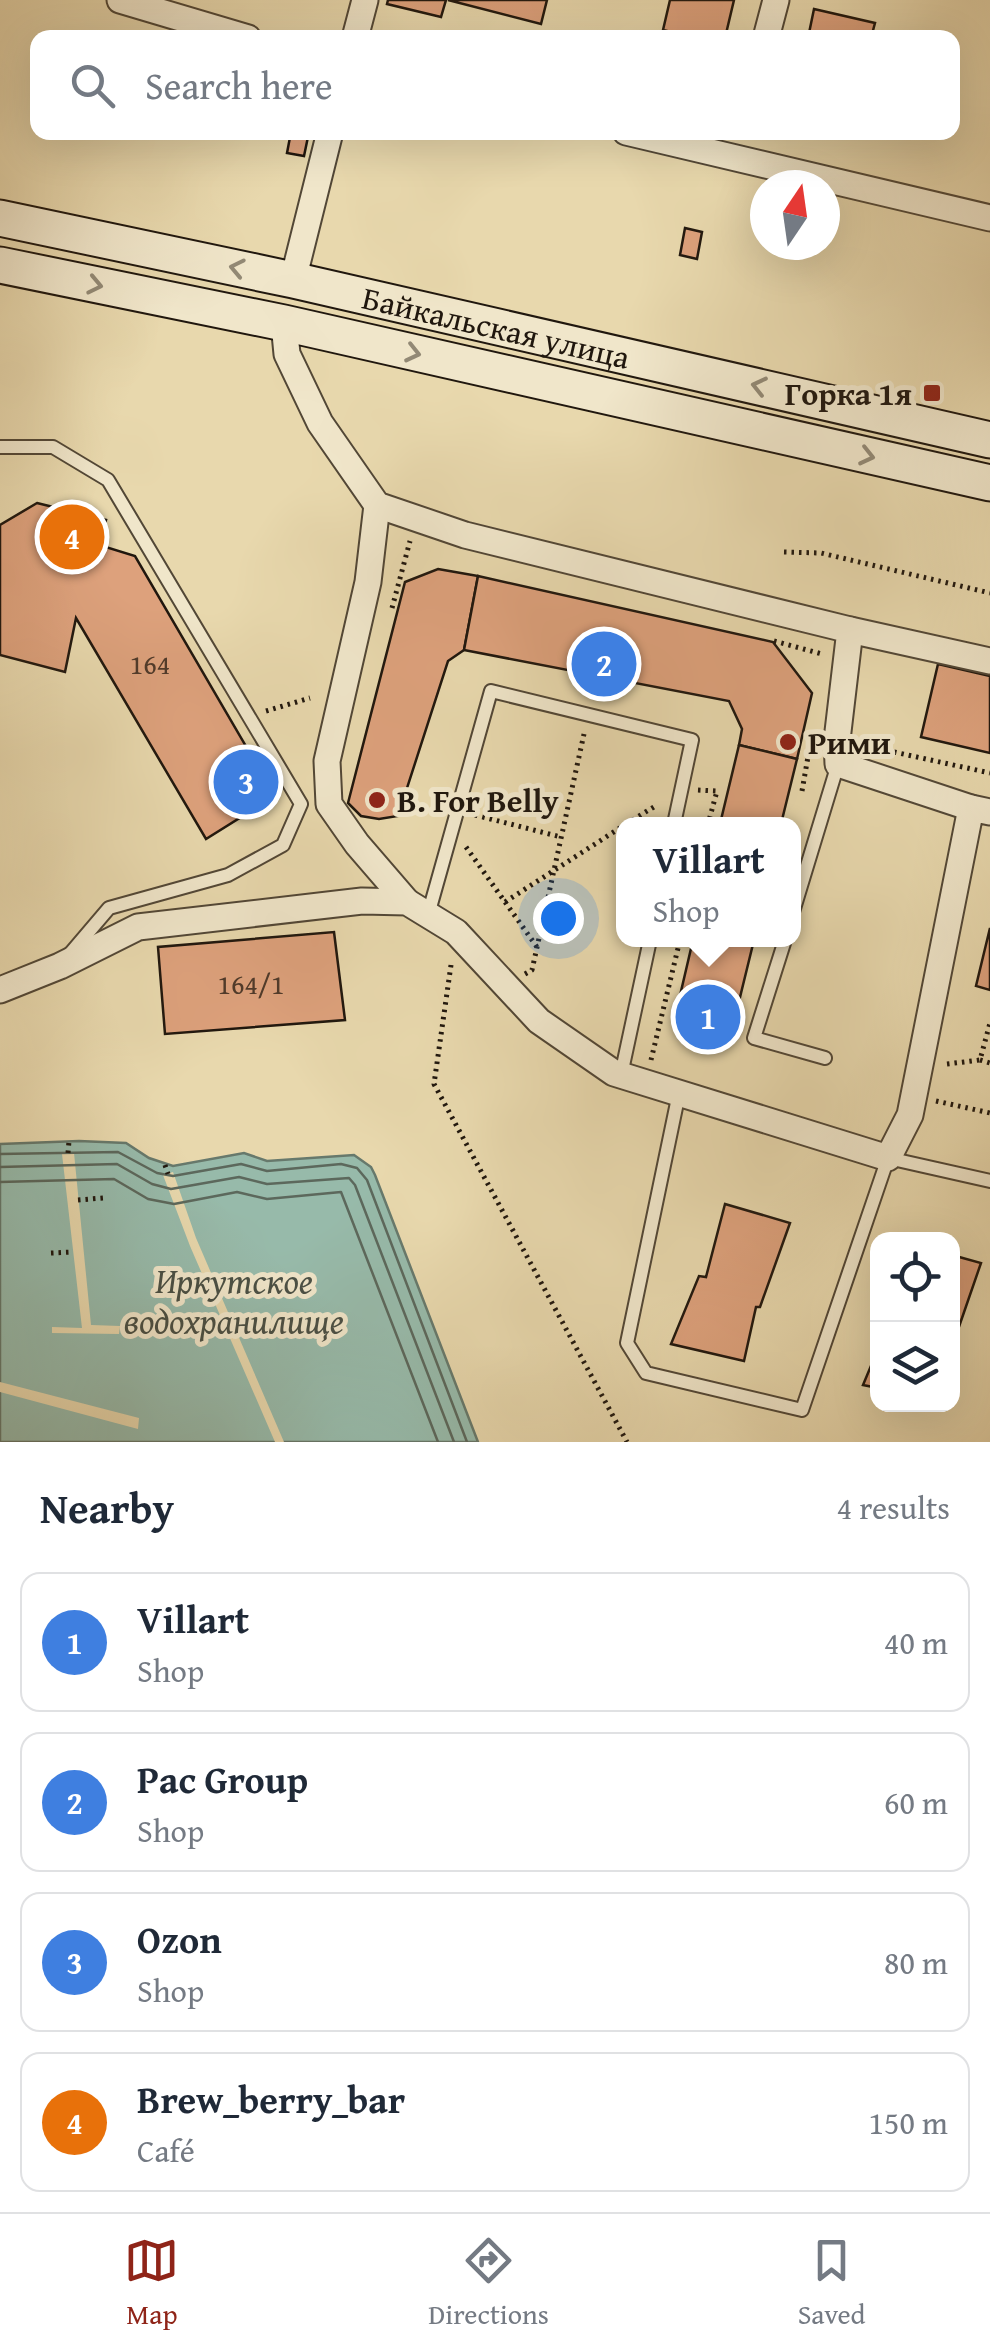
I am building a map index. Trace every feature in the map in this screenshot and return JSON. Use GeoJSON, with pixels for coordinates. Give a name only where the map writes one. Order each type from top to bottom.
{"type":"FeatureCollection","features":[{"type":"Feature","properties":{"kind":"main road","name":"Байкальская улица"},"geometry":{"type":"LineString","coordinates":[[0,218],[292,280],[990,440]]}},
{"type":"Feature","properties":{"kind":"main road","name":"Байкальская улица"},"geometry":{"type":"LineString","coordinates":[[0,265],[284,324],[990,484]]}},
{"type":"Feature","properties":{"kind":"street"},"geometry":{"type":"LineString","coordinates":[[120,0],[221,30]]}},
{"type":"Feature","properties":{"kind":"street"},"geometry":{"type":"LineString","coordinates":[[357,30],[365,0]]}},
{"type":"Feature","properties":{"kind":"street"},"geometry":{"type":"LineString","coordinates":[[768,30],[776,0]]}},
{"type":"Feature","properties":{"kind":"street"},"geometry":{"type":"LineString","coordinates":[[292,280],[328,140]]}},
{"type":"Feature","properties":{"kind":"street"},"geometry":{"type":"LineString","coordinates":[[693,140],[735,145],[990,218]]}},
{"type":"Feature","properties":{"kind":"street"},"geometry":{"type":"LineString","coordinates":[[284,324],[287,354],[320,423],[377,505],[464,535],[990,661]]}},
{"type":"Feature","properties":{"kind":"street"},"geometry":{"type":"LineString","coordinates":[[377,505],[368,582],[326,762],[329,804],[357,844],[417,908],[456,932],[540,1022],[634,1078],[888,1158],[910,1116],[980,810],[838,764],[850,630]]}},
{"type":"Feature","properties":{"kind":"street"},"geometry":{"type":"LineString","coordinates":[[0,990],[60,966],[138,927],[362,901],[417,908]]}},
{"type":"Feature","properties":{"kind":"lane"},"geometry":{"type":"LineString","coordinates":[[0,447],[53,447],[108,480],[302,804],[283,845],[228,875],[109,908],[60,966]]}},
{"type":"Feature","properties":{"kind":"lane"},"geometry":{"type":"LineString","coordinates":[[417,908],[452,827],[491,691],[692,740],[676,817]]}},
{"type":"Feature","properties":{"kind":"lane"},"geometry":{"type":"LineString","coordinates":[[801,886],[838,764]]}},
{"type":"Feature","properties":{"kind":"lane"},"geometry":{"type":"LineString","coordinates":[[634,1078],[649,947]]}},
{"type":"Feature","properties":{"kind":"lane"},"geometry":{"type":"LineString","coordinates":[[782,947],[754,1038],[825,1058]]}},
{"type":"Feature","properties":{"kind":"lane"},"geometry":{"type":"LineString","coordinates":[[680,1092],[627,1343],[646,1373],[802,1410],[888,1158],[990,1181]]}},
{"type":"Feature","properties":{"kind":"path"},"geometry":{"type":"LineString","coordinates":[[784,552],[821,553],[990,592]]}},
{"type":"Feature","properties":{"kind":"path"},"geometry":{"type":"LineString","coordinates":[[769,640],[826,655]]}},
{"type":"Feature","properties":{"kind":"path"},"geometry":{"type":"LineString","coordinates":[[249,716],[310,698]]}},
{"type":"Feature","properties":{"kind":"path"},"geometry":{"type":"LineString","coordinates":[[505,985],[532,970],[588,714]]}},
{"type":"Feature","properties":{"kind":"path"},"geometry":{"type":"LineString","coordinates":[[802,790],[812,733]]}},
{"type":"Feature","properties":{"kind":"path"},"geometry":{"type":"LineString","coordinates":[[895,752],[990,773]]}},
{"type":"Feature","properties":{"kind":"path"},"geometry":{"type":"LineString","coordinates":[[637,817],[682,789],[716,791],[710,817]]}},
{"type":"Feature","properties":{"kind":"path"},"geometry":{"type":"LineString","coordinates":[[457,810],[561,837]]}},
{"type":"Feature","properties":{"kind":"path"},"geometry":{"type":"LineString","coordinates":[[452,827],[536,947]]}},
{"type":"Feature","properties":{"kind":"path"},"geometry":{"type":"LineString","coordinates":[[504,902],[616,830]]}},
{"type":"Feature","properties":{"kind":"path"},"geometry":{"type":"LineString","coordinates":[[456,932],[434,1084],[626,1442]]}},
{"type":"Feature","properties":{"kind":"path"},"geometry":{"type":"LineString","coordinates":[[634,1078],[678,947]]}},
{"type":"Feature","properties":{"kind":"path"},"geometry":{"type":"LineString","coordinates":[[980,1060],[990,1023]]}},
{"type":"Feature","properties":{"kind":"path"},"geometry":{"type":"LineString","coordinates":[[920,1067],[980,1060],[990,1063]]}},
{"type":"Feature","properties":{"kind":"path"},"geometry":{"type":"LineString","coordinates":[[914,1096],[990,1113]]}},
{"type":"Feature","properties":{"kind":"path"},"geometry":{"type":"LineString","coordinates":[[68,1154],[69,1141]]}},
{"type":"Feature","properties":{"kind":"path"},"geometry":{"type":"LineString","coordinates":[[166,1164],[168,1174]]}},
{"type":"Feature","properties":{"kind":"path"},"geometry":{"type":"LineString","coordinates":[[78,1200],[103,1198]]}},
{"type":"Feature","properties":{"kind":"path"},"geometry":{"type":"LineString","coordinates":[[51,1253],[73,1252]]}},
{"type":"Feature","properties":{"kind":"water","name":"Иркутское водохранилище"},"geometry":{"type":"Polygon","coordinates":[[[126,1143],[149,1158],[173,1166],[244,1153],[267,1161],[354,1155],[371,1167],[478,1442],[0,1442],[0,1144],[126,1143]]]}},
{"type":"Feature","properties":{"kind":"pier"},"geometry":{"type":"Polygon","coordinates":[[[74,1153],[91,1325],[120,1326],[119,1334],[52,1333],[52,1327],[82,1328],[62,1154],[74,1153]]]}},
{"type":"Feature","properties":{"kind":"pier"},"geometry":{"type":"Polygon","coordinates":[[[173,1172],[196,1238],[284,1442],[275,1442],[190,1246],[163,1175],[173,1172]]]}},
{"type":"Feature","properties":{"kind":"pier"},"geometry":{"type":"Polygon","coordinates":[[[0,1382],[139,1418],[138,1429],[0,1392],[0,1382]]]}},
{"type":"Feature","properties":{"kind":"building"},"geometry":{"type":"Polygon","coordinates":[[[388,0],[446,0],[441,17],[387,4],[388,0]]]}},
{"type":"Feature","properties":{"kind":"building"},"geometry":{"type":"Polygon","coordinates":[[[448,0],[547,0],[541,24],[448,0]]]}},
{"type":"Feature","properties":{"kind":"building"},"geometry":{"type":"Polygon","coordinates":[[[670,0],[734,0],[727,30],[663,30],[670,0]]]}},
{"type":"Feature","properties":{"kind":"building"},"geometry":{"type":"Polygon","coordinates":[[[814,9],[875,23],[873,30],[810,30],[814,9]]]}},
{"type":"Feature","properties":{"kind":"building"},"geometry":{"type":"Polygon","coordinates":[[[289,140],[307,140],[304,156],[287,153],[289,140]]]}},
{"type":"Feature","properties":{"kind":"building"},"geometry":{"type":"Polygon","coordinates":[[[685,228],[702,232],[697,259],[680,255],[685,228]]]}},
{"type":"Feature","properties":{"kind":"building"},"geometry":{"type":"Polygon","coordinates":[[[37,503],[106,520],[99,545],[135,556],[275,796],[206,839],[76,618],[65,672],[0,655],[0,525],[37,503]]]}},
{"type":"Feature","properties":{"kind":"building"},"geometry":{"type":"Polygon","coordinates":[[[438,569],[478,576],[464,650],[448,661],[398,816],[361,816],[348,803],[405,582],[438,569]]]}},
{"type":"Feature","properties":{"kind":"building"},"geometry":{"type":"Polygon","coordinates":[[[478,576],[773,642],[812,693],[797,759],[739,745],[742,729],[729,701],[464,650],[478,576]]]}},
{"type":"Feature","properties":{"kind":"building"},"geometry":{"type":"Polygon","coordinates":[[[938,664],[990,676],[990,753],[921,737],[938,664]]]}},
{"type":"Feature","properties":{"kind":"building"},"geometry":{"type":"Polygon","coordinates":[[[739,745],[797,759],[783,817],[722,817],[739,745]]]}},
{"type":"Feature","properties":{"kind":"building"},"geometry":{"type":"Polygon","coordinates":[[[990,928],[990,990],[976,986],[990,928]]]}},
{"type":"Feature","properties":{"kind":"building"},"geometry":{"type":"Polygon","coordinates":[[[334,932],[345,1020],[165,1034],[158,947],[334,932]]]}},
{"type":"Feature","properties":{"kind":"building"},"geometry":{"type":"Polygon","coordinates":[[[691,947],[752,947],[731,1034],[724,1042],[700,1042],[681,1033],[675,1017],[691,947]]]}},
{"type":"Feature","properties":{"kind":"building"},"geometry":{"type":"Polygon","coordinates":[[[725,1204],[790,1223],[760,1307],[756,1307],[744,1361],[671,1344],[699,1276],[706,1277],[725,1204]]]}},
{"type":"Feature","properties":{"kind":"building"},"geometry":{"type":"Polygon","coordinates":[[[960,1257],[981,1263],[960,1324],[960,1257]]]}},
{"type":"Feature","properties":{"kind":"building"},"geometry":{"type":"Polygon","coordinates":[[[870,1368],[870,1386],[863,1385],[870,1368]]]}},
{"type":"Feature","properties":{"kind":"place","name":"Горка 1я"},"geometry":{"type":"Point","coordinates":[932,393]}},
{"type":"Feature","properties":{"kind":"place","name":"Brew_berry_bar"},"geometry":{"type":"Point","coordinates":[72,537]}},
{"type":"Feature","properties":{"kind":"place","name":"Pac Group"},"geometry":{"type":"Point","coordinates":[604,664]}},
{"type":"Feature","properties":{"kind":"place","name":"Рими"},"geometry":{"type":"Point","coordinates":[788,742]}},
{"type":"Feature","properties":{"kind":"place","name":"Ozon"},"geometry":{"type":"Point","coordinates":[246,782]}},
{"type":"Feature","properties":{"kind":"place","name":"B. For Belly"},"geometry":{"type":"Point","coordinates":[377,800]}},
{"type":"Feature","properties":{"kind":"place","name":"Villart"},"geometry":{"type":"Point","coordinates":[708,1017]}}]}
